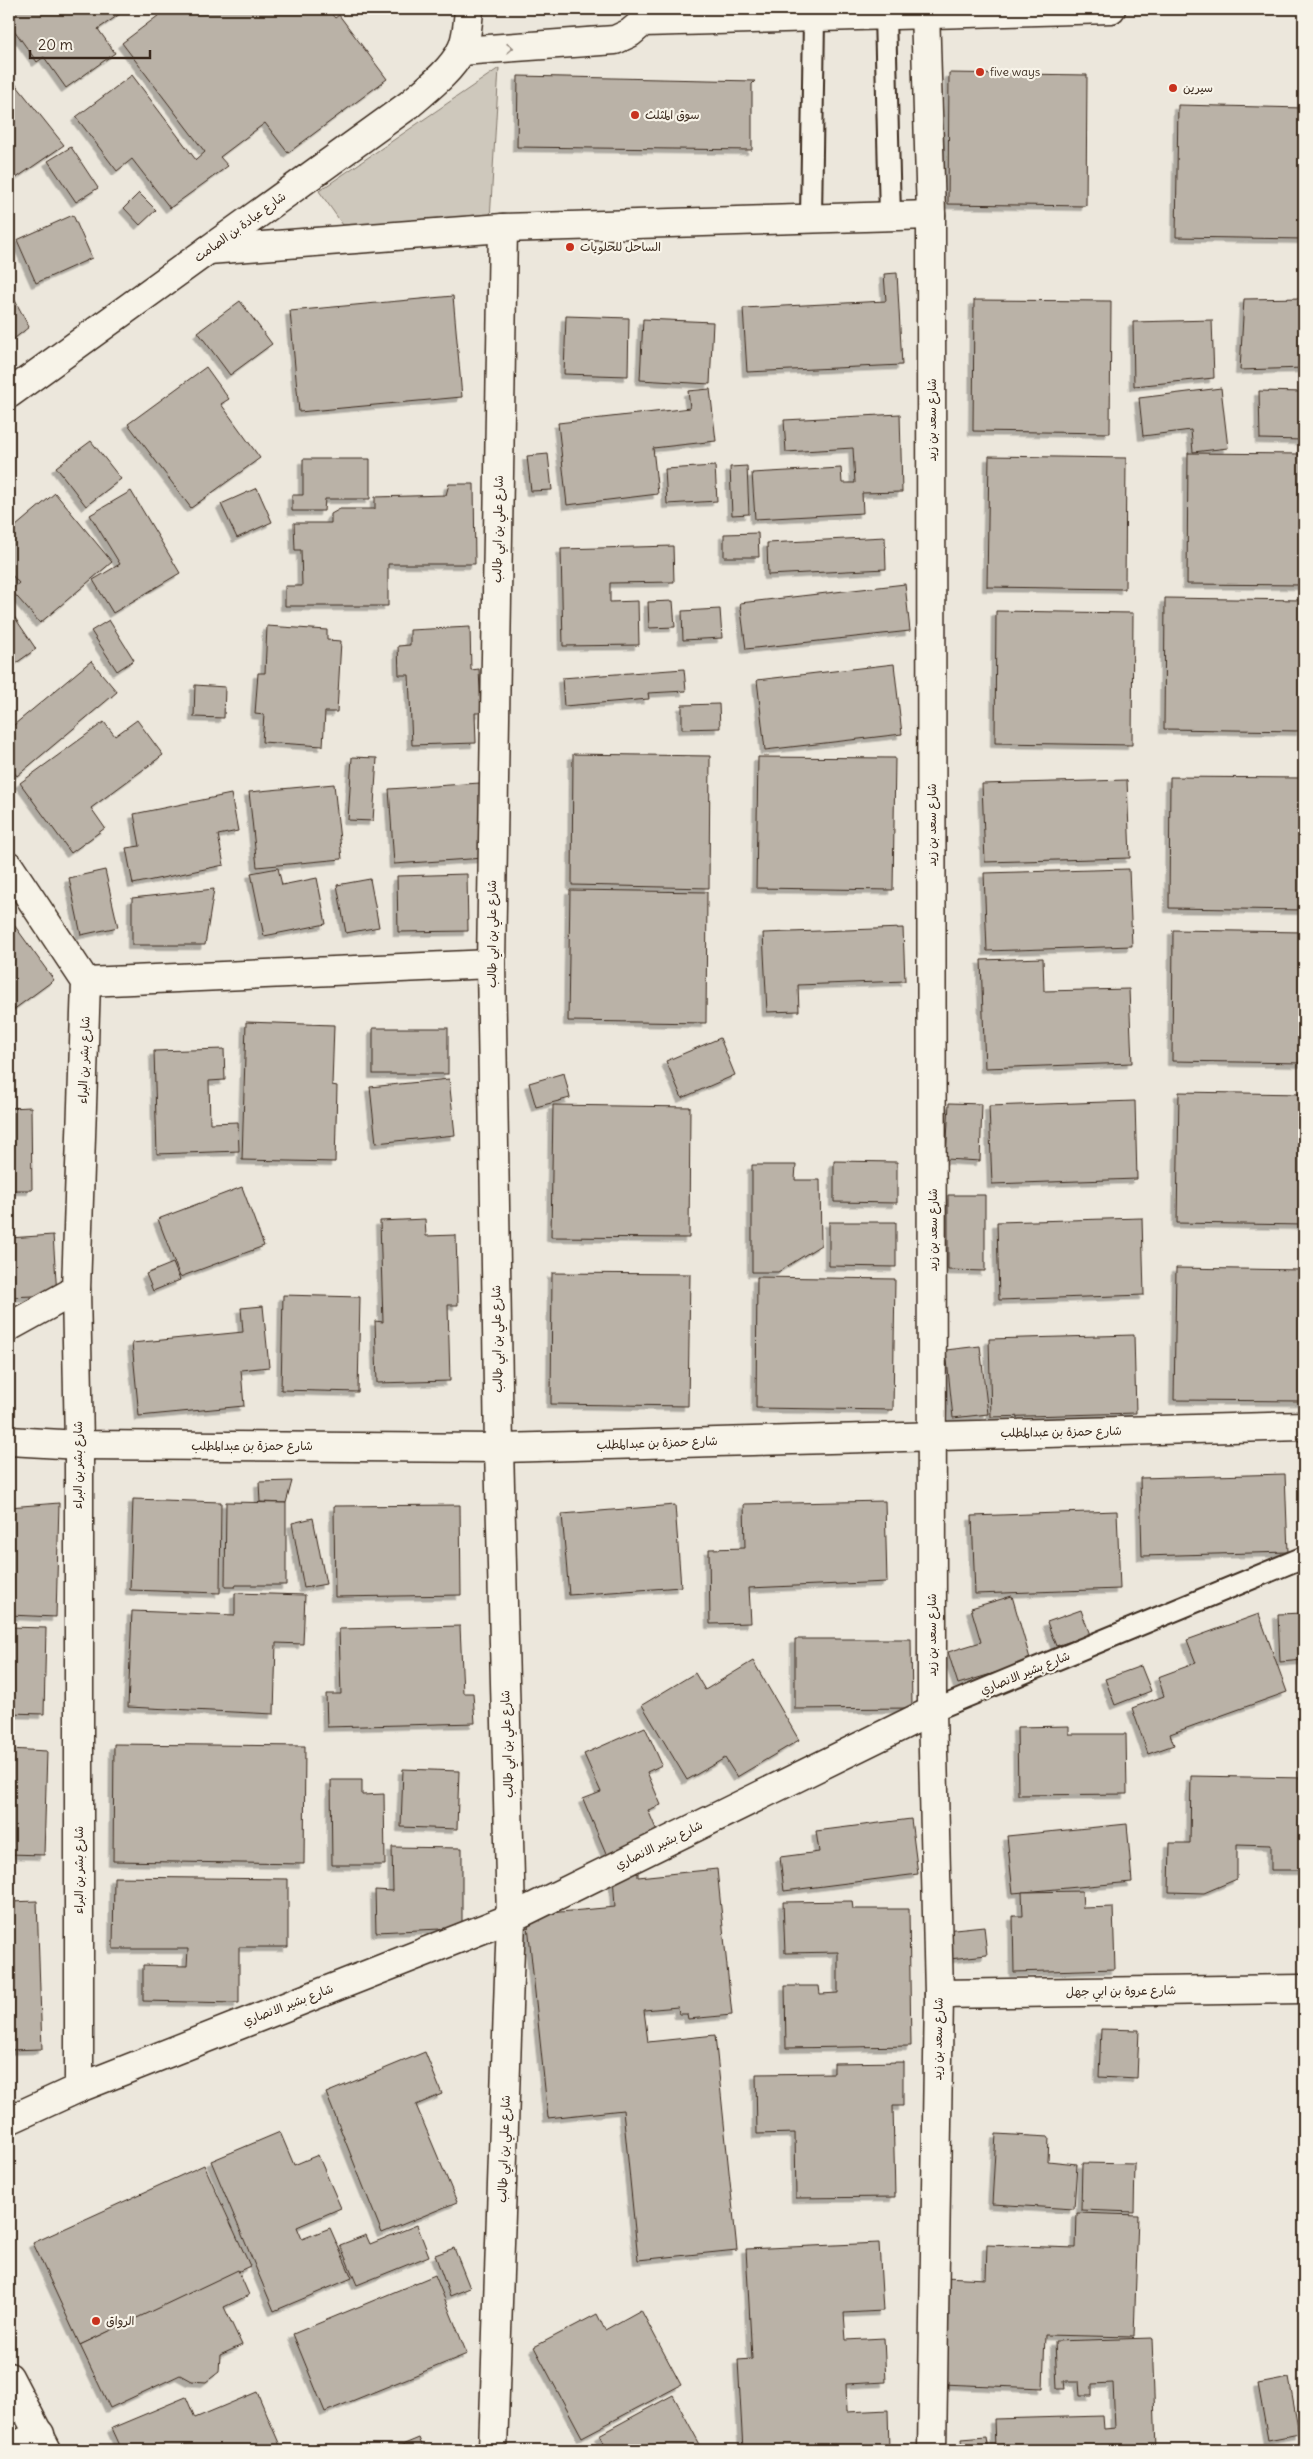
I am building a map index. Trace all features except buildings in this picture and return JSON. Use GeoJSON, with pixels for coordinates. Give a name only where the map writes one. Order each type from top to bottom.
{"type":"FeatureCollection","features":[{"type":"Feature","properties":{"kind":"street"},"geometry":{"type":"LineString","coordinates":[[469,9],[468,23],[461,50],[606,42],[630,33],[647,15],[814,18],[925,11],[1111,9]]}},
{"type":"Feature","properties":{"kind":"street","name":"شارع سعد بن زيد"},"geometry":{"type":"LineString","coordinates":[[925,11],[931,215],[934,1435],[932,1711],[939,1994],[932,2450]]}},
{"type":"Feature","properties":{"kind":"street","name":"شارع عبادة بن الصامت"},"geometry":{"type":"LineString","coordinates":[[9,394],[410,104],[443,73],[461,50]]}},
{"type":"Feature","properties":{"kind":"street"},"geometry":{"type":"LineString","coordinates":[[208,250],[503,228],[931,215]]}},
{"type":"Feature","properties":{"kind":"street","name":"شارع علي بن ابي طالب"},"geometry":{"type":"LineString","coordinates":[[494,2450],[512,1918],[499,1448],[491,964],[503,228]]}},
{"type":"Feature","properties":{"kind":"street"},"geometry":{"type":"LineString","coordinates":[[9,866],[86,982],[491,964]]}},
{"type":"Feature","properties":{"kind":"street","name":"شارع بشر بن البراء"},"geometry":{"type":"LineString","coordinates":[[78,2088],[78,1445],[76,1290],[86,982]]}},
{"type":"Feature","properties":{"kind":"street"},"geometry":{"type":"LineString","coordinates":[[9,1327],[76,1290]]}},
{"type":"Feature","properties":{"kind":"street","name":"شارع حمزة بن عبدالمطلب"},"geometry":{"type":"LineString","coordinates":[[9,1441],[78,1445],[499,1448],[1304,1426]]}},
{"type":"Feature","properties":{"kind":"street","name":"شارع بشير الانصاري"},"geometry":{"type":"LineString","coordinates":[[9,2120],[78,2088],[512,1918],[932,1711]]}},
{"type":"Feature","properties":{"kind":"street","name":"شارع عروة بن ابي جهل"},"geometry":{"type":"LineString","coordinates":[[939,1994],[1304,1989]]}},
{"type":"Feature","properties":{"kind":"street"},"geometry":{"type":"LineString","coordinates":[[9,2377],[44,2442],[9,2449]]}},
{"type":"Feature","properties":{"kind":"lane"},"geometry":{"type":"LineString","coordinates":[[885,15],[890,216]]}},
{"type":"Feature","properties":{"kind":"lane"},"geometry":{"type":"LineString","coordinates":[[811,218],[814,18]]}},
{"type":"Feature","properties":{"kind":"lane","name":"شارع بشير الانصاري"},"geometry":{"type":"LineString","coordinates":[[932,1711],[1304,1558]]}},
{"type":"Feature","properties":{"kind":"shaded area"},"geometry":{"type":"Polygon","coordinates":[[[499,68],[490,220],[343,225],[319,191],[499,68]]]}},
{"type":"Feature","properties":{"kind":"place","name":"five ways"},"geometry":{"type":"Point","coordinates":[980,72]}},
{"type":"Feature","properties":{"kind":"place","name":"سيرين"},"geometry":{"type":"Point","coordinates":[1173,88]}},
{"type":"Feature","properties":{"kind":"place","name":"سوق المثلث"},"geometry":{"type":"Point","coordinates":[635,115]}},
{"type":"Feature","properties":{"kind":"place","name":"الساحل للحلويات"},"geometry":{"type":"Point","coordinates":[570,247]}},
{"type":"Feature","properties":{"kind":"place","name":"الرواق"},"geometry":{"type":"Point","coordinates":[96,2321]}}]}
